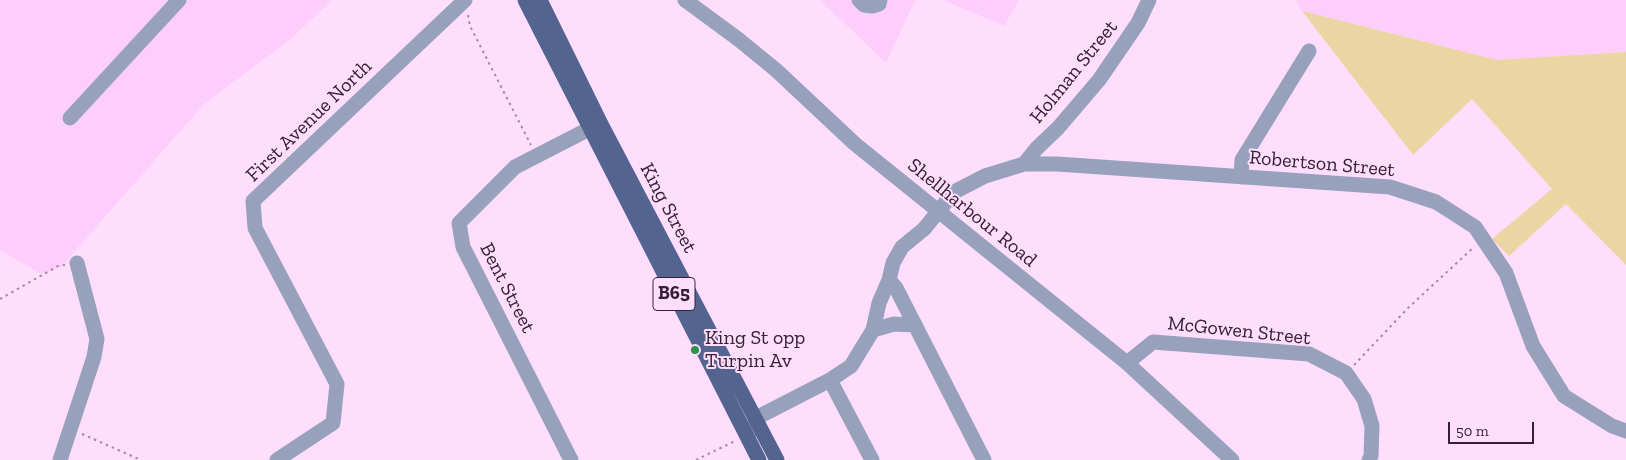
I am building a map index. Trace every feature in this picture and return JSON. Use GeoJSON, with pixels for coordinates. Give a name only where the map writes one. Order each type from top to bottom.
{"type":"FeatureCollection","features":[{"type":"Feature","properties":{"kind":"main road","name":"King Street"},"geometry":{"type":"LineString","coordinates":[[525,0],[757,457]]}},
{"type":"Feature","properties":{"kind":"main road","name":"King Street"},"geometry":{"type":"LineString","coordinates":[[540,0],[602,126],[777,460]]}},
{"type":"Feature","properties":{"kind":"street"},"geometry":{"type":"LineString","coordinates":[[70,118],[179,0]]}},
{"type":"Feature","properties":{"kind":"street","name":"First Avenue North"},"geometry":{"type":"LineString","coordinates":[[277,460],[333,423],[337,384],[255,228],[254,201],[465,0]]}},
{"type":"Feature","properties":{"kind":"street","name":"Shellharbour Road"},"geometry":{"type":"LineString","coordinates":[[685,0],[746,45],[776,70],[855,144],[1127,363],[1230,459]]}},
{"type":"Feature","properties":{"kind":"street"},"geometry":{"type":"LineString","coordinates":[[859,0],[864,5],[872,6],[879,4],[880,0]]}},
{"type":"Feature","properties":{"kind":"street","name":"Holman Street"},"geometry":{"type":"LineString","coordinates":[[1024,164],[1099,80],[1138,24],[1149,0]]}},
{"type":"Feature","properties":{"kind":"street"},"geometry":{"type":"LineString","coordinates":[[1241,177],[1242,160],[1310,51]]}},
{"type":"Feature","properties":{"kind":"street","name":"Bent Street"},"geometry":{"type":"LineString","coordinates":[[571,460],[463,247],[459,224],[515,166],[589,129]]}},
{"type":"Feature","properties":{"kind":"street","name":"Robertson Street"},"geometry":{"type":"LineString","coordinates":[[756,418],[830,380],[851,366],[873,330],[879,303],[889,280],[893,263],[902,247],[924,229],[954,192],[985,176],[1024,164],[1057,164],[1390,187],[1436,202],[1475,227],[1483,238],[1506,273],[1533,346],[1564,396],[1612,426],[1626,431]]}},
{"type":"Feature","properties":{"kind":"street"},"geometry":{"type":"LineString","coordinates":[[60,460],[94,357],[97,339],[77,263]]}},
{"type":"Feature","properties":{"kind":"street"},"geometry":{"type":"LineString","coordinates":[[889,280],[896,288],[984,460]]}},
{"type":"Feature","properties":{"kind":"street"},"geometry":{"type":"LineString","coordinates":[[873,330],[894,324],[915,325]]}},
{"type":"Feature","properties":{"kind":"street","name":"McGowen Street"},"geometry":{"type":"LineString","coordinates":[[1127,363],[1153,342],[1309,354],[1346,374],[1364,399],[1372,426],[1370,460]]}},
{"type":"Feature","properties":{"kind":"street"},"geometry":{"type":"LineString","coordinates":[[830,380],[872,460]]}},
{"type":"Feature","properties":{"kind":"street"},"geometry":{"type":"LineString","coordinates":[[756,418],[753,432],[757,457]]}},
{"type":"Feature","properties":{"kind":"path"},"geometry":{"type":"LineString","coordinates":[[465,0],[470,26],[536,155]]}},
{"type":"Feature","properties":{"kind":"path"},"geometry":{"type":"LineString","coordinates":[[1346,374],[1408,308],[1483,238]]}},
{"type":"Feature","properties":{"kind":"path"},"geometry":{"type":"LineString","coordinates":[[0,300],[58,266],[77,263]]}},
{"type":"Feature","properties":{"kind":"path"},"geometry":{"type":"LineString","coordinates":[[70,430],[141,460]]}},
{"type":"Feature","properties":{"kind":"path"},"geometry":{"type":"LineString","coordinates":[[696,460],[737,440]]}},
{"type":"Feature","properties":{"kind":"shaded area"},"geometry":{"type":"Polygon","coordinates":[[[0,0],[332,0],[292,38],[204,104],[61,267],[41,274],[0,250],[0,0]]]}},
{"type":"Feature","properties":{"kind":"shaded area"},"geometry":{"type":"Polygon","coordinates":[[[820,0],[915,0],[886,63],[820,0]]]}},
{"type":"Feature","properties":{"kind":"shaded area"},"geometry":{"type":"Polygon","coordinates":[[[943,0],[1019,0],[1004,26],[943,0]]]}},
{"type":"Feature","properties":{"kind":"shaded area"},"geometry":{"type":"Polygon","coordinates":[[[1295,0],[1626,0],[1626,52],[1497,60],[1302,11],[1295,0]]]}},
{"type":"Feature","properties":{"kind":"shaded area"},"geometry":{"type":"Polygon","coordinates":[[[1302,11],[1497,60],[1626,52],[1626,265],[1566,204],[1509,256],[1492,239],[1552,189],[1472,99],[1413,155],[1302,11]]]}},
{"type":"Feature","properties":{"kind":"place","name":"King St opp Turpin Av"},"geometry":{"type":"Point","coordinates":[695,350]}}]}
